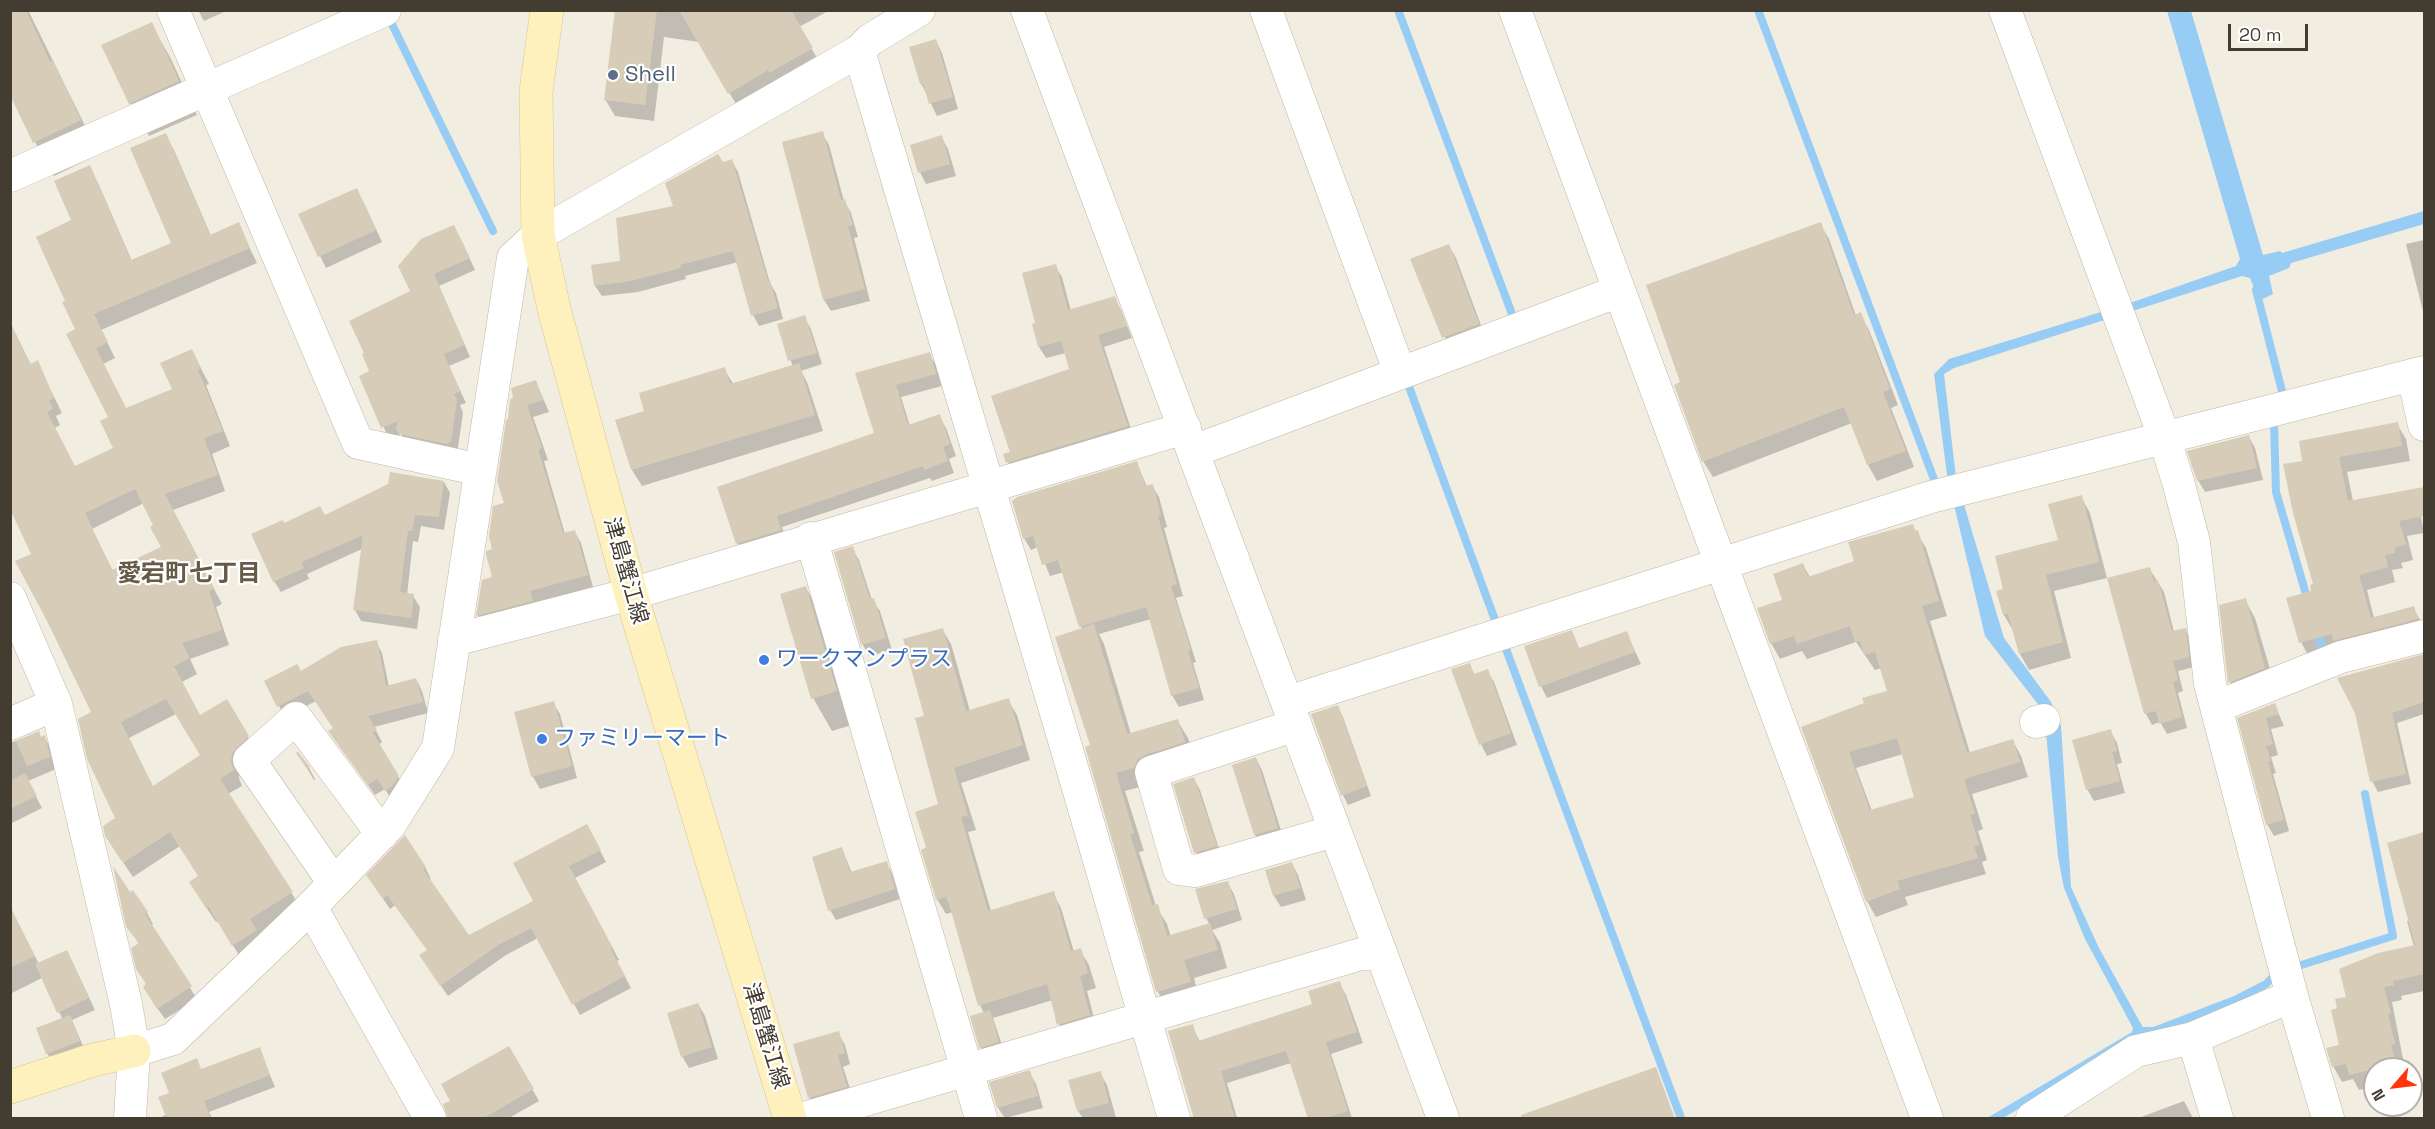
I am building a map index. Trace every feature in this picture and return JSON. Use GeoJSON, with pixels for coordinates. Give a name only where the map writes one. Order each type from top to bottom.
{"type":"FeatureCollection","features":[{"type":"Feature","properties":{"kind":"main road","name":"津島蟹江線"},"geometry":{"type":"LineString","coordinates":[[547,10],[536,91],[538,235],[554,309],[631,594],[790,1119]]}},
{"type":"Feature","properties":{"kind":"main road"},"geometry":{"type":"LineString","coordinates":[[10,1087],[93,1060],[134,1051]]}},
{"type":"Feature","properties":{"kind":"street"},"geometry":{"type":"LineString","coordinates":[[173,10],[358,443],[480,470]]}},
{"type":"Feature","properties":{"kind":"street"},"geometry":{"type":"LineString","coordinates":[[134,1051],[173,1039],[311,907],[390,825],[438,748],[513,258],[538,235],[859,51],[870,40],[919,10]]}},
{"type":"Feature","properties":{"kind":"street"},"geometry":{"type":"LineString","coordinates":[[1028,10],[1443,1119]]}},
{"type":"Feature","properties":{"kind":"street"},"geometry":{"type":"LineString","coordinates":[[1266,10],[1400,373]]}},
{"type":"Feature","properties":{"kind":"street"},"geometry":{"type":"LineString","coordinates":[[1515,10],[1927,1119]]}},
{"type":"Feature","properties":{"kind":"street"},"geometry":{"type":"LineString","coordinates":[[2005,10],[2164,436],[2194,542],[2210,684],[2292,996],[2328,1119]]}},
{"type":"Feature","properties":{"kind":"street"},"geometry":{"type":"LineString","coordinates":[[10,176],[377,14]]}},
{"type":"Feature","properties":{"kind":"street"},"geometry":{"type":"LineString","coordinates":[[859,51],[1174,1119]]}},
{"type":"Feature","properties":{"kind":"street"},"geometry":{"type":"LineString","coordinates":[[454,640],[631,594],[811,538],[988,488],[1189,439],[1400,373],[1619,291]]}},
{"type":"Feature","properties":{"kind":"street"},"geometry":{"type":"LineString","coordinates":[[1334,831],[1196,871],[1179,869],[1151,772],[1292,713],[1721,563],[1955,491],[2419,373],[2424,425]]}},
{"type":"Feature","properties":{"kind":"street"},"geometry":{"type":"LineString","coordinates":[[811,538],[981,1119]]}},
{"type":"Feature","properties":{"kind":"street"},"geometry":{"type":"LineString","coordinates":[[10,598],[56,704],[126,1004],[134,1051],[130,1119]]}},
{"type":"Feature","properties":{"kind":"street"},"geometry":{"type":"LineString","coordinates":[[2216,707],[2341,657],[2424,636]]}},
{"type":"Feature","properties":{"kind":"street"},"geometry":{"type":"LineString","coordinates":[[10,724],[56,704]]}},
{"type":"Feature","properties":{"kind":"street"},"geometry":{"type":"LineString","coordinates":[[334,883],[249,760],[296,718],[382,834]]}},
{"type":"Feature","properties":{"kind":"street"},"geometry":{"type":"LineString","coordinates":[[311,907],[430,1119]]}},
{"type":"Feature","properties":{"kind":"street"},"geometry":{"type":"LineString","coordinates":[[804,1119],[1361,954],[1381,955]]}},
{"type":"Feature","properties":{"kind":"street"},"geometry":{"type":"LineString","coordinates":[[2047,1114],[2132,1043],[2193,1038],[2292,996]]}},
{"type":"Feature","properties":{"kind":"street"},"geometry":{"type":"LineString","coordinates":[[2193,1038],[2217,1119]]}},
{"type":"Feature","properties":{"kind":"water"},"geometry":{"type":"Polygon","coordinates":[[[2167,11],[2191,11],[2263,255],[2280,251],[2282,253],[2424,211],[2424,224],[2291,263],[2289,268],[2269,276],[2273,294],[2259,301],[2250,278],[2242,276],[1954,368],[1944,374],[1956,478],[2004,638],[2051,702],[2061,725],[2071,887],[2099,948],[2146,1033],[2003,1118],[1987,1118],[2132,1032],[2133,1028],[2085,939],[2064,888],[2058,857],[2044,712],[1985,636],[1947,475],[1934,374],[1949,359],[2130,303],[2236,266],[2240,259],[2167,11]]]}},
{"type":"Feature","properties":{"kind":"building"},"geometry":{"type":"Polygon","coordinates":[[[10,10],[26,10],[81,120],[33,143],[10,95],[10,10]]]}},
{"type":"Feature","properties":{"kind":"building"},"geometry":{"type":"Polygon","coordinates":[[[615,10],[657,10],[645,105],[604,100],[615,10]]]}},
{"type":"Feature","properties":{"kind":"building"},"geometry":{"type":"Polygon","coordinates":[[[679,10],[791,10],[813,48],[769,73],[768,70],[728,94],[679,10]]]}},
{"type":"Feature","properties":{"kind":"building"},"geometry":{"type":"Polygon","coordinates":[[[152,22],[179,81],[129,104],[101,45],[152,22]]]}},
{"type":"Feature","properties":{"kind":"building"},"geometry":{"type":"Polygon","coordinates":[[[936,39],[953,97],[929,104],[923,83],[920,84],[909,47],[936,39]]]}},
{"type":"Feature","properties":{"kind":"building"},"geometry":{"type":"Polygon","coordinates":[[[823,131],[841,200],[845,199],[853,225],[848,226],[865,289],[823,300],[782,142],[823,131]]]}},
{"type":"Feature","properties":{"kind":"building"},"geometry":{"type":"Polygon","coordinates":[[[166,133],[210,235],[239,222],[250,248],[94,314],[108,342],[96,348],[126,408],[172,389],[160,363],[192,349],[201,368],[198,370],[223,431],[204,438],[218,475],[165,494],[214,588],[209,591],[222,630],[182,643],[190,658],[174,666],[200,715],[227,699],[249,736],[232,753],[231,762],[234,770],[220,779],[293,892],[250,919],[257,930],[232,946],[208,906],[206,908],[189,882],[198,876],[170,832],[123,863],[105,836],[103,826],[115,818],[87,759],[78,719],[91,712],[15,561],[31,554],[10,509],[10,322],[30,364],[38,360],[54,398],[49,400],[53,409],[47,412],[75,466],[113,448],[100,421],[108,417],[66,334],[75,329],[36,237],[71,220],[54,181],[90,165],[131,260],[171,243],[130,148],[166,133]],[[135,489],[85,513],[112,570],[161,547],[150,527],[153,525],[135,489]],[[166,699],[121,722],[153,786],[200,755],[166,699]]]}},
{"type":"Feature","properties":{"kind":"building"},"geometry":{"type":"Polygon","coordinates":[[[942,135],[950,164],[918,173],[910,145],[942,135]]]}},
{"type":"Feature","properties":{"kind":"building"},"geometry":{"type":"Polygon","coordinates":[[[718,154],[723,162],[732,159],[778,308],[751,316],[733,251],[631,281],[594,286],[591,265],[620,261],[616,218],[673,206],[665,183],[718,154]]]}},
{"type":"Feature","properties":{"kind":"building"},"geometry":{"type":"Polygon","coordinates":[[[357,188],[376,230],[318,257],[298,214],[357,188]]]}},
{"type":"Feature","properties":{"kind":"building"},"geometry":{"type":"Polygon","coordinates":[[[1821,222],[1854,315],[1861,312],[1890,389],[1883,392],[1906,451],[1867,465],[1844,407],[1702,462],[1674,385],[1680,382],[1646,285],[1821,222]]]}},
{"type":"Feature","properties":{"kind":"building"},"geometry":{"type":"Polygon","coordinates":[[[454,225],[470,258],[434,274],[465,345],[444,354],[460,391],[454,394],[457,400],[451,442],[447,444],[399,434],[396,429],[398,421],[381,428],[359,376],[369,371],[362,354],[364,353],[349,321],[410,291],[398,266],[421,239],[454,225]]]}},
{"type":"Feature","properties":{"kind":"building"},"geometry":{"type":"Polygon","coordinates":[[[1449,244],[1479,324],[1442,338],[1410,259],[1449,244]]]}},
{"type":"Feature","properties":{"kind":"building"},"geometry":{"type":"Polygon","coordinates":[[[1056,264],[1068,310],[1115,296],[1127,326],[1098,335],[1128,426],[1006,463],[1003,454],[1010,452],[991,396],[1069,369],[1061,341],[1038,347],[1032,324],[1035,323],[1022,273],[1056,264]]]}},
{"type":"Feature","properties":{"kind":"building"},"geometry":{"type":"Polygon","coordinates":[[[805,315],[817,353],[788,361],[777,324],[805,315]]]}},
{"type":"Feature","properties":{"kind":"building"},"geometry":{"type":"Polygon","coordinates":[[[930,352],[936,374],[896,385],[908,425],[940,414],[950,444],[943,447],[948,461],[924,470],[923,466],[777,516],[781,530],[736,544],[717,487],[874,433],[855,373],[930,352]]]}},
{"type":"Feature","properties":{"kind":"building"},"geometry":{"type":"Polygon","coordinates":[[[799,363],[815,415],[631,470],[615,420],[644,411],[639,393],[725,367],[730,384],[799,363]]]}},
{"type":"Feature","properties":{"kind":"building"},"geometry":{"type":"Polygon","coordinates":[[[536,380],[543,400],[527,405],[542,448],[538,449],[563,533],[575,530],[588,575],[530,591],[533,601],[476,616],[482,580],[492,577],[486,551],[492,549],[489,536],[493,506],[504,503],[497,481],[510,399],[513,398],[511,388],[536,380]]]}},
{"type":"Feature","properties":{"kind":"building"},"geometry":{"type":"Polygon","coordinates":[[[2398,422],[2402,446],[2339,457],[2348,501],[2424,487],[2424,516],[2399,521],[2406,544],[2394,548],[2395,553],[2385,555],[2388,567],[2359,575],[2371,618],[2414,606],[2418,619],[2333,641],[2332,634],[2299,643],[2286,598],[2311,591],[2310,585],[2313,584],[2293,513],[2283,464],[2302,461],[2299,441],[2398,422]]]}},
{"type":"Feature","properties":{"kind":"building"},"geometry":{"type":"Polygon","coordinates":[[[2249,435],[2257,468],[2197,481],[2187,451],[2249,435]]]}},
{"type":"Feature","properties":{"kind":"building"},"geometry":{"type":"Polygon","coordinates":[[[1137,461],[1145,486],[1153,484],[1161,515],[1158,516],[1177,584],[1171,586],[1191,650],[1188,651],[1199,688],[1171,696],[1146,607],[1079,627],[1058,560],[1042,565],[1033,536],[1023,539],[1012,501],[1017,497],[1137,461]]]}},
{"type":"Feature","properties":{"kind":"building"},"geometry":{"type":"Polygon","coordinates":[[[390,472],[444,481],[439,517],[415,515],[412,531],[408,531],[400,592],[414,594],[411,618],[353,610],[363,535],[302,562],[304,568],[273,582],[251,534],[283,520],[284,523],[320,506],[325,515],[388,484],[390,472]]]}},
{"type":"Feature","properties":{"kind":"building"},"geometry":{"type":"Polygon","coordinates":[[[2082,495],[2099,562],[2046,575],[2063,642],[2019,654],[2008,614],[2003,615],[1996,591],[2003,589],[1995,556],[2058,540],[2048,504],[2082,495]]]}},
{"type":"Feature","properties":{"kind":"building"},"geometry":{"type":"Polygon","coordinates":[[[1913,524],[1915,531],[1918,530],[1939,601],[1922,606],[1967,753],[2013,739],[2020,762],[1964,779],[1975,814],[1970,815],[1979,845],[1974,846],[1978,858],[1897,881],[1900,889],[1866,902],[1801,727],[1864,703],[1862,698],[1887,691],[1875,652],[1864,655],[1860,641],[1855,642],[1850,626],[1797,644],[1794,636],[1770,644],[1757,608],[1782,600],[1773,574],[1803,563],[1808,577],[1854,561],[1848,542],[1913,524]],[[1897,738],[1849,752],[1870,810],[1914,797],[1897,738]]]}},
{"type":"Feature","properties":{"kind":"building"},"geometry":{"type":"Polygon","coordinates":[[[853,546],[870,599],[874,598],[886,638],[861,645],[834,552],[853,546]]]}},
{"type":"Feature","properties":{"kind":"building"},"geometry":{"type":"Polygon","coordinates":[[[2150,567],[2154,582],[2158,580],[2172,631],[2186,628],[2189,657],[2173,661],[2178,680],[2173,682],[2182,717],[2159,724],[2156,711],[2144,714],[2107,578],[2150,567]]]}},
{"type":"Feature","properties":{"kind":"building"},"geometry":{"type":"Polygon","coordinates":[[[806,586],[837,691],[811,699],[780,594],[806,586]]]}},
{"type":"Feature","properties":{"kind":"building"},"geometry":{"type":"Polygon","coordinates":[[[2246,598],[2265,668],[2228,683],[2219,605],[2246,598]]]}},
{"type":"Feature","properties":{"kind":"building"},"geometry":{"type":"Polygon","coordinates":[[[1094,624],[1127,734],[1178,719],[1185,742],[1145,755],[1138,759],[1134,768],[1116,773],[1134,833],[1130,834],[1152,905],[1158,904],[1167,936],[1210,923],[1218,950],[1184,960],[1191,982],[1156,992],[1085,747],[1090,745],[1055,637],[1094,624]]]}},
{"type":"Feature","properties":{"kind":"building"},"geometry":{"type":"Polygon","coordinates":[[[943,628],[966,711],[1009,698],[1023,745],[954,768],[968,815],[961,817],[988,911],[1054,891],[1071,951],[1081,948],[1088,973],[1080,976],[1090,1015],[1057,1025],[1047,984],[978,1006],[950,907],[946,897],[936,900],[921,850],[926,847],[915,812],[938,804],[915,718],[924,716],[903,639],[943,628]]]}},
{"type":"Feature","properties":{"kind":"building"},"geometry":{"type":"Polygon","coordinates":[[[1572,630],[1579,648],[1627,631],[1635,652],[1539,687],[1524,646],[1572,630]]]}},
{"type":"Feature","properties":{"kind":"building"},"geometry":{"type":"Polygon","coordinates":[[[377,640],[386,686],[416,678],[423,702],[368,716],[377,730],[373,733],[399,776],[385,791],[377,779],[368,785],[328,731],[333,728],[308,691],[277,707],[264,681],[297,664],[301,671],[341,647],[377,640]]]}},
{"type":"Feature","properties":{"kind":"building"},"geometry":{"type":"Polygon","coordinates":[[[2424,654],[2424,702],[2392,713],[2406,774],[2370,782],[2355,713],[2337,678],[2424,654]]]}},
{"type":"Feature","properties":{"kind":"building"},"geometry":{"type":"Polygon","coordinates":[[[1470,663],[1474,674],[1488,669],[1511,733],[1479,745],[1451,669],[1470,663]]]}},
{"type":"Feature","properties":{"kind":"building"},"geometry":{"type":"Polygon","coordinates":[[[554,701],[572,766],[531,777],[514,712],[554,701]]]}},
{"type":"Feature","properties":{"kind":"building"},"geometry":{"type":"Polygon","coordinates":[[[2275,703],[2279,714],[2266,718],[2273,744],[2266,746],[2271,761],[2268,762],[2284,820],[2266,825],[2237,718],[2275,703]]]}},
{"type":"Feature","properties":{"kind":"building"},"geometry":{"type":"Polygon","coordinates":[[[1338,705],[1367,786],[1341,796],[1311,714],[1338,705]]]}},
{"type":"Feature","properties":{"kind":"building"},"geometry":{"type":"Polygon","coordinates":[[[2111,729],[2117,751],[2112,752],[2120,781],[2086,790],[2072,740],[2111,729]]]}},
{"type":"Feature","properties":{"kind":"building"},"geometry":{"type":"Polygon","coordinates":[[[39,731],[41,737],[45,735],[50,757],[27,766],[16,741],[39,731]]]}},
{"type":"Feature","properties":{"kind":"building"},"geometry":{"type":"Polygon","coordinates":[[[298,752],[310,767],[307,769],[296,753],[298,752]]]}},
{"type":"Feature","properties":{"kind":"building"},"geometry":{"type":"Polygon","coordinates":[[[1256,757],[1278,828],[1254,835],[1232,765],[1256,757]]]}},
{"type":"Feature","properties":{"kind":"building"},"geometry":{"type":"Polygon","coordinates":[[[25,773],[37,796],[10,809],[10,781],[25,773]]]}},
{"type":"Feature","properties":{"kind":"building"},"geometry":{"type":"Polygon","coordinates":[[[1194,777],[1217,846],[1194,853],[1173,784],[1194,777]]]}},
{"type":"Feature","properties":{"kind":"building"},"geometry":{"type":"Polygon","coordinates":[[[587,824],[601,850],[569,866],[613,948],[611,949],[625,976],[572,1005],[531,928],[500,944],[440,986],[419,955],[427,950],[387,895],[383,899],[366,875],[405,835],[426,867],[423,869],[469,935],[533,901],[513,863],[587,824]]]}},
{"type":"Feature","properties":{"kind":"building"},"geometry":{"type":"Polygon","coordinates":[[[2424,832],[2424,974],[2393,981],[2394,985],[2384,987],[2391,1014],[2388,1014],[2395,1044],[2391,1045],[2394,1057],[2363,1057],[2363,1072],[2349,1075],[2346,1064],[2332,1067],[2326,1048],[2339,1045],[2331,1010],[2337,1008],[2335,999],[2346,997],[2339,969],[2378,953],[2415,945],[2387,843],[2424,832]]]}},
{"type":"Feature","properties":{"kind":"building"},"geometry":{"type":"Polygon","coordinates":[[[842,847],[850,872],[887,861],[895,889],[828,911],[812,857],[842,847]]]}},
{"type":"Feature","properties":{"kind":"building"},"geometry":{"type":"Polygon","coordinates":[[[1292,862],[1300,888],[1273,896],[1265,870],[1292,862]]]}},
{"type":"Feature","properties":{"kind":"building"},"geometry":{"type":"Polygon","coordinates":[[[113,866],[130,892],[133,890],[148,912],[145,914],[192,986],[157,1009],[143,987],[146,984],[136,969],[131,948],[139,943],[126,927],[113,866]]]}},
{"type":"Feature","properties":{"kind":"building"},"geometry":{"type":"Polygon","coordinates":[[[1228,881],[1237,909],[1204,919],[1195,889],[1228,881]]]}},
{"type":"Feature","properties":{"kind":"building"},"geometry":{"type":"Polygon","coordinates":[[[10,906],[35,956],[10,968],[10,906]]]}},
{"type":"Feature","properties":{"kind":"building"},"geometry":{"type":"Polygon","coordinates":[[[67,950],[89,998],[57,1013],[35,964],[67,950]]]}},
{"type":"Feature","properties":{"kind":"building"},"geometry":{"type":"Polygon","coordinates":[[[1340,981],[1357,1032],[1326,1042],[1348,1111],[1323,1119],[1308,1119],[1286,1051],[1221,1071],[1235,1119],[1194,1119],[1168,1031],[1193,1024],[1198,1041],[1312,1004],[1308,991],[1340,981]]]}},
{"type":"Feature","properties":{"kind":"building"},"geometry":{"type":"Polygon","coordinates":[[[698,1003],[712,1047],[681,1057],[667,1013],[698,1003]]]}},
{"type":"Feature","properties":{"kind":"building"},"geometry":{"type":"Polygon","coordinates":[[[990,1010],[999,1042],[979,1048],[970,1016],[990,1010]]]}},
{"type":"Feature","properties":{"kind":"building"},"geometry":{"type":"Polygon","coordinates":[[[70,1015],[80,1041],[46,1054],[36,1028],[70,1015]]]}},
{"type":"Feature","properties":{"kind":"building"},"geometry":{"type":"Polygon","coordinates":[[[839,1031],[845,1053],[838,1055],[847,1087],[808,1098],[793,1044],[839,1031]]]}},
{"type":"Feature","properties":{"kind":"building"},"geometry":{"type":"Polygon","coordinates":[[[509,1046],[534,1089],[482,1119],[448,1119],[443,1104],[450,1101],[441,1084],[509,1046]]]}},
{"type":"Feature","properties":{"kind":"building"},"geometry":{"type":"Polygon","coordinates":[[[260,1047],[270,1075],[204,1101],[211,1119],[167,1119],[158,1097],[169,1093],[161,1073],[197,1058],[201,1069],[260,1047]]]}},
{"type":"Feature","properties":{"kind":"building"},"geometry":{"type":"Polygon","coordinates":[[[1656,1067],[1675,1119],[1522,1119],[1521,1115],[1656,1067]]]}},
{"type":"Feature","properties":{"kind":"building"},"geometry":{"type":"Polygon","coordinates":[[[1030,1070],[1038,1096],[997,1108],[989,1082],[1030,1070]]]}},
{"type":"Feature","properties":{"kind":"building"},"geometry":{"type":"Polygon","coordinates":[[[1101,1071],[1109,1103],[1077,1111],[1068,1080],[1101,1071]]]}},
{"type":"Feature","properties":{"kind":"waterway"},"geometry":{"type":"LineString","coordinates":[[1398,10],[1515,322]]}},
{"type":"Feature","properties":{"kind":"waterway"},"geometry":{"type":"LineString","coordinates":[[1758,10],[1935,482]]}},
{"type":"Feature","properties":{"kind":"waterway"},"geometry":{"type":"LineString","coordinates":[[388,16],[493,231]]}},
{"type":"Feature","properties":{"kind":"waterway"},"geometry":{"type":"LineString","coordinates":[[2256,290],[2282,391]]}},
{"type":"Feature","properties":{"kind":"waterway"},"geometry":{"type":"LineString","coordinates":[[1413,382],[1408,384],[1495,620]]}},
{"type":"Feature","properties":{"kind":"waterway"},"geometry":{"type":"LineString","coordinates":[[2274,422],[2276,492],[2308,601]]}},
{"type":"Feature","properties":{"kind":"waterway"},"geometry":{"type":"LineString","coordinates":[[2316,628],[2324,653]]}},
{"type":"Feature","properties":{"kind":"waterway"},"geometry":{"type":"LineString","coordinates":[[1503,641],[1681,1118]]}},
{"type":"Feature","properties":{"kind":"waterway"},"geometry":{"type":"LineString","coordinates":[[2295,967],[2393,936],[2365,794]]}},
{"type":"Feature","properties":{"kind":"waterway"},"geometry":{"type":"LineString","coordinates":[[2140,1031],[2154,1031],[2235,1000],[2266,984],[2274,976]]}},
{"type":"Feature","properties":{"kind":"place","name":"Shell"},"geometry":{"type":"Point","coordinates":[613,75]}},
{"type":"Feature","properties":{"kind":"place","name":"ワークマンプラス"},"geometry":{"type":"Point","coordinates":[764,660]}},
{"type":"Feature","properties":{"kind":"place","name":"ファミリーマート"},"geometry":{"type":"Point","coordinates":[542,739]}},
{"type":"Feature","properties":{"kind":"district","name":"愛宕町七丁目"},"geometry":{"type":"Point","coordinates":[189,574]}}]}
